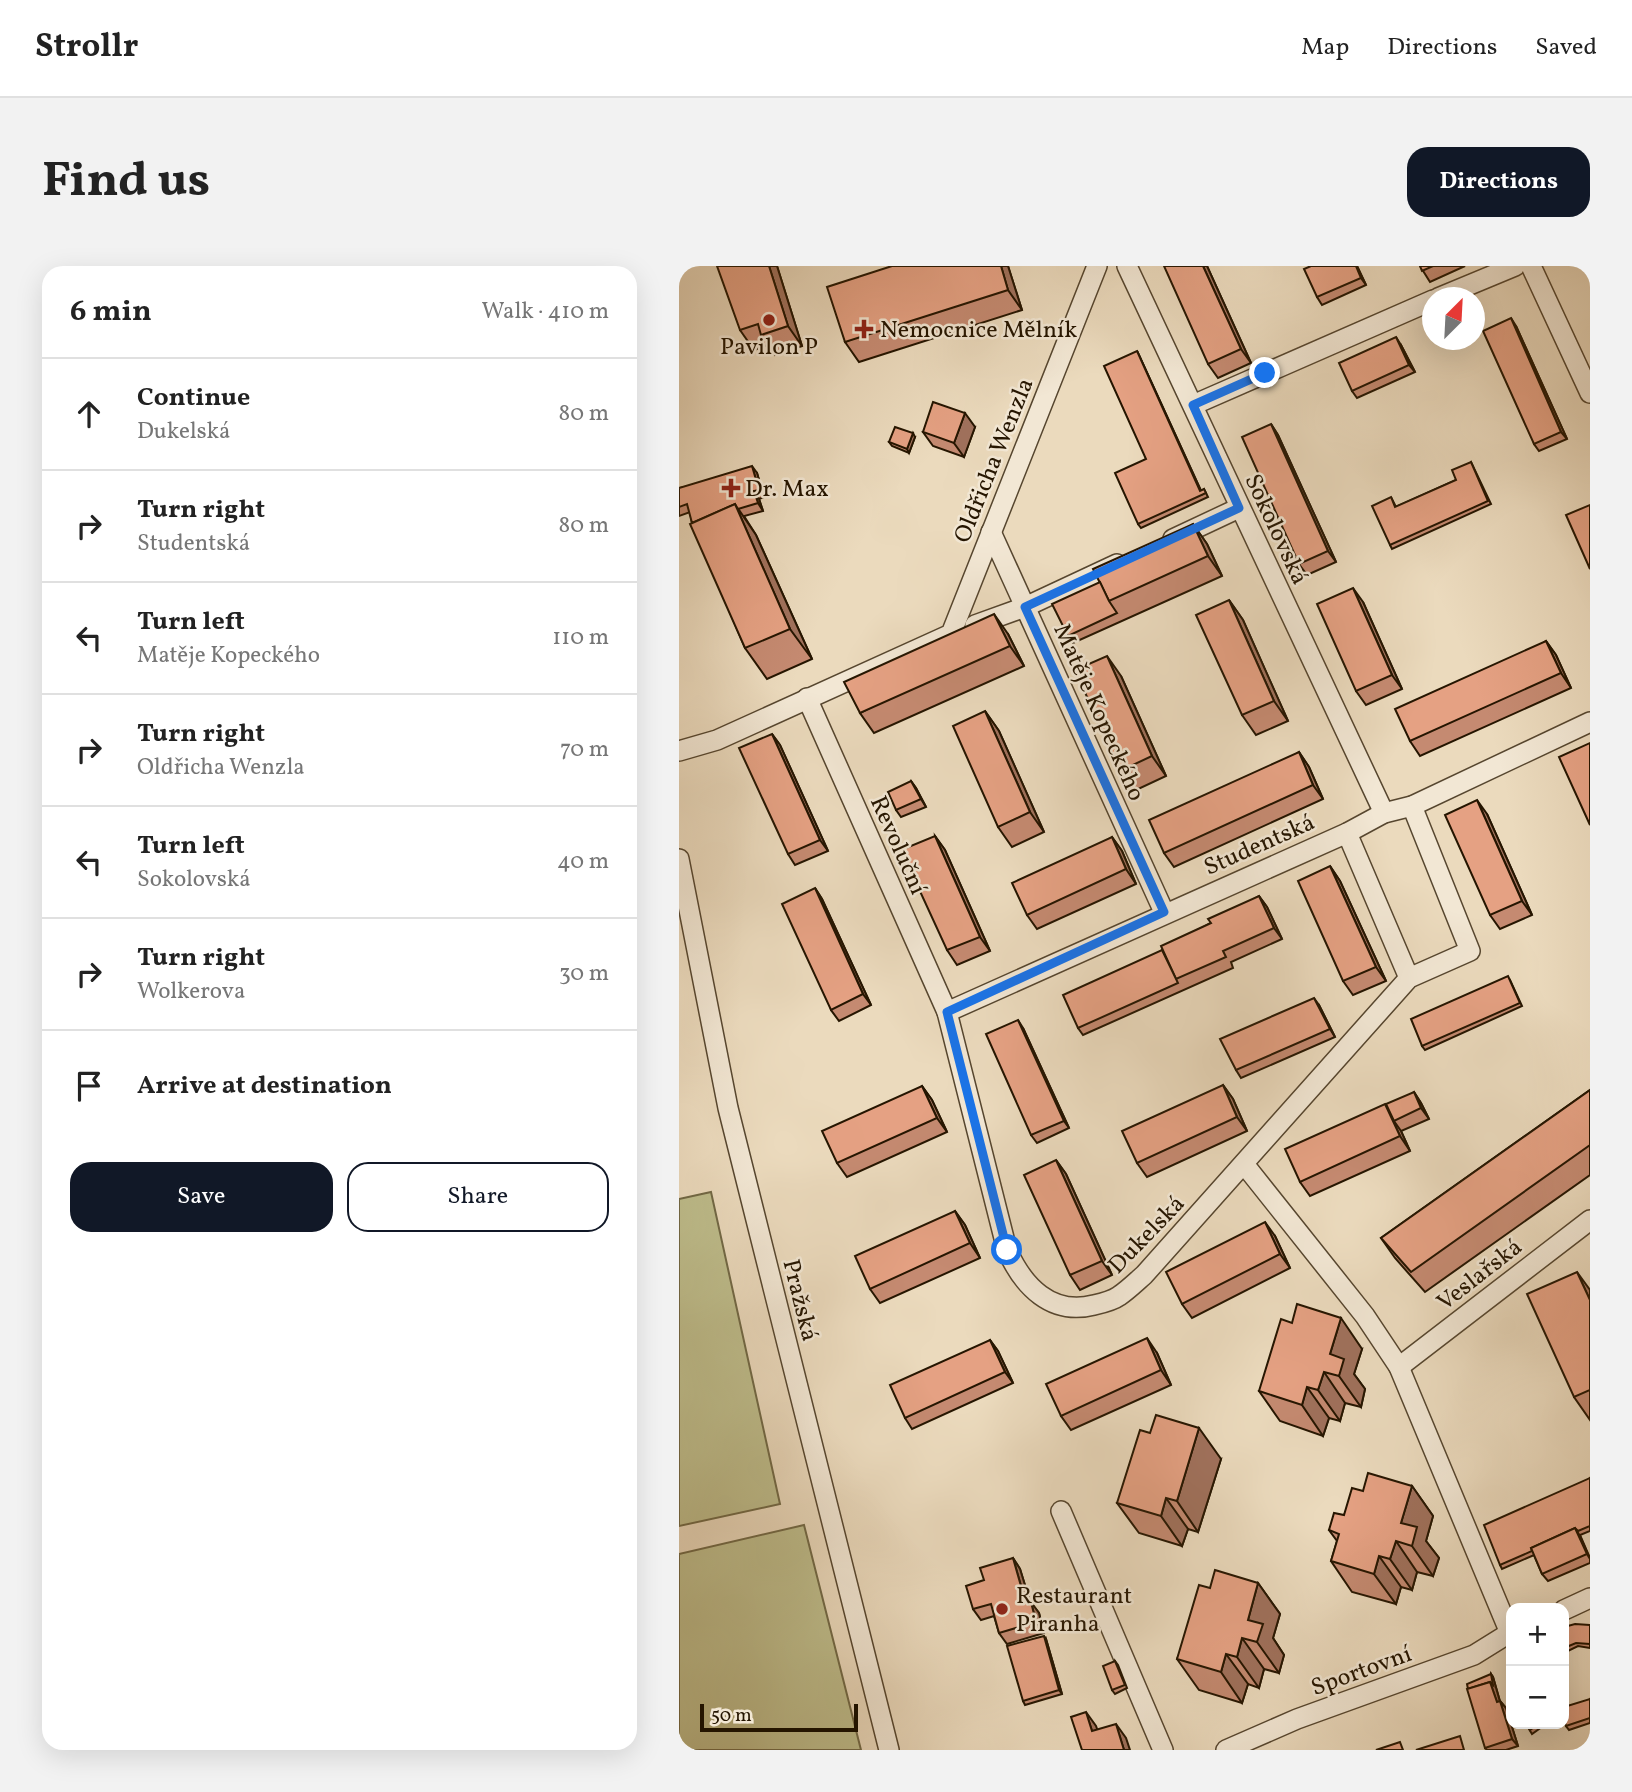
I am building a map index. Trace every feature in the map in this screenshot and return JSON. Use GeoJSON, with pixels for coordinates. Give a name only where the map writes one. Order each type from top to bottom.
{"type":"FeatureCollection","features":[{"type":"Feature","properties":{"kind":"street","name":"Oldřicha Wenzla"},"geometry":{"type":"LineString","coordinates":[[951,634],[1097,266]]}},
{"type":"Feature","properties":{"kind":"street","name":"Sokolovská"},"geometry":{"type":"LineString","coordinates":[[1127,266],[1384,813]]}},
{"type":"Feature","properties":{"kind":"street"},"geometry":{"type":"LineString","coordinates":[[1464,287],[1515,266]]}},
{"type":"Feature","properties":{"kind":"street"},"geometry":{"type":"LineString","coordinates":[[1531,266],[1590,393]]}},
{"type":"Feature","properties":{"kind":"street"},"geometry":{"type":"LineString","coordinates":[[1193,405],[1422,305]]}},
{"type":"Feature","properties":{"kind":"street"},"geometry":{"type":"LineString","coordinates":[[1157,546],[1239,508]]}},
{"type":"Feature","properties":{"kind":"street","name":"Matěje Kopeckého"},"geometry":{"type":"LineString","coordinates":[[992,533],[1164,912]]}},
{"type":"Feature","properties":{"kind":"street"},"geometry":{"type":"LineString","coordinates":[[679,751],[717,740],[951,634],[1025,607],[1133,557]]}},
{"type":"Feature","properties":{"kind":"street","name":"Revoluční"},"geometry":{"type":"LineString","coordinates":[[807,698],[947,1012]]}},
{"type":"Feature","properties":{"kind":"street","name":"Studentská"},"geometry":{"type":"LineString","coordinates":[[947,1012],[1164,912],[1347,833],[1384,813],[1412,806],[1590,722]]}},
{"type":"Feature","properties":{"kind":"street"},"geometry":{"type":"LineString","coordinates":[[1347,833],[1409,978],[1470,951],[1412,806]]}},
{"type":"Feature","properties":{"kind":"street","name":"Pražská"},"geometry":{"type":"LineString","coordinates":[[679,859],[728,1108],[890,1750]]}},
{"type":"Feature","properties":{"kind":"street","name":"Dukelská"},"geometry":{"type":"LineString","coordinates":[[947,1012],[1007,1250],[1024,1281],[1043,1298],[1069,1308],[1085,1307],[1118,1297],[1144,1275],[1409,978]]}},
{"type":"Feature","properties":{"kind":"street","name":"Sportovní"},"geometry":{"type":"LineString","coordinates":[[1244,1164],[1366,1316],[1399,1367],[1506,1621]]}},
{"type":"Feature","properties":{"kind":"street","name":"Veslařská"},"geometry":{"type":"LineString","coordinates":[[1399,1367],[1590,1220]]}},
{"type":"Feature","properties":{"kind":"street"},"geometry":{"type":"LineString","coordinates":[[1061,1511],[1163,1750]]}},
{"type":"Feature","properties":{"kind":"street"},"geometry":{"type":"LineString","coordinates":[[1569,1608],[1590,1598]]}},
{"type":"Feature","properties":{"kind":"street","name":"Sportovní"},"geometry":{"type":"LineString","coordinates":[[1226,1750],[1297,1719],[1474,1655],[1506,1636]]}},
{"type":"Feature","properties":{"kind":"shaded area"},"geometry":{"type":"Polygon","coordinates":[[[711,1192],[780,1504],[679,1526],[679,1199],[711,1192]]]}},
{"type":"Feature","properties":{"kind":"shaded area"},"geometry":{"type":"Polygon","coordinates":[[[804,1525],[861,1750],[679,1750],[679,1554],[804,1525]]]}},
{"type":"Feature","properties":{"kind":"building","name":"Pavilon P"},"geometry":{"type":"Polygon","coordinates":[[[717,266],[769,266],[788,326],[761,335],[758,324],[740,330],[717,266]]]}},
{"type":"Feature","properties":{"kind":"building"},"geometry":{"type":"Polygon","coordinates":[[[892,266],[1001,266],[1008,290],[845,342],[827,287],[892,266]]]}},
{"type":"Feature","properties":{"kind":"building"},"geometry":{"type":"Polygon","coordinates":[[[1164,266],[1203,266],[1241,349],[1208,364],[1164,266]]]}},
{"type":"Feature","properties":{"kind":"building"},"geometry":{"type":"Polygon","coordinates":[[[1311,266],[1356,266],[1361,278],[1317,297],[1304,269],[1311,266]]]}},
{"type":"Feature","properties":{"kind":"building"},"geometry":{"type":"Polygon","coordinates":[[[1420,266],[1433,266],[1422,271],[1420,266]]]}},
{"type":"Feature","properties":{"kind":"building"},"geometry":{"type":"Polygon","coordinates":[[[1511,318],[1561,432],[1534,444],[1485,335],[1485,330],[1511,318]]]}},
{"type":"Feature","properties":{"kind":"building"},"geometry":{"type":"Polygon","coordinates":[[[1396,337],[1409,365],[1352,391],[1339,363],[1396,337]]]}},
{"type":"Feature","properties":{"kind":"building"},"geometry":{"type":"Polygon","coordinates":[[[1137,351],[1200,491],[1204,489],[1206,493],[1138,524],[1115,473],[1146,459],[1104,366],[1137,351]]]}},
{"type":"Feature","properties":{"kind":"building"},"geometry":{"type":"Polygon","coordinates":[[[933,402],[965,413],[954,443],[923,432],[933,402]]]}},
{"type":"Feature","properties":{"kind":"building"},"geometry":{"type":"Polygon","coordinates":[[[1271,424],[1328,551],[1299,564],[1242,437],[1271,424]]]}},
{"type":"Feature","properties":{"kind":"building"},"geometry":{"type":"Polygon","coordinates":[[[895,427],[913,433],[907,449],[889,442],[895,427]]]}},
{"type":"Feature","properties":{"kind":"building"},"geometry":{"type":"Polygon","coordinates":[[[1471,462],[1488,501],[1390,545],[1372,506],[1391,497],[1395,507],[1456,480],[1452,470],[1471,462]]]}},
{"type":"Feature","properties":{"kind":"building"},"geometry":{"type":"Polygon","coordinates":[[[752,466],[759,490],[754,491],[758,503],[738,509],[735,504],[692,523],[687,504],[679,507],[679,488],[752,466]]]}},
{"type":"Feature","properties":{"kind":"building"},"geometry":{"type":"Polygon","coordinates":[[[735,504],[790,629],[745,648],[690,524],[735,504]]]}},
{"type":"Feature","properties":{"kind":"building"},"geometry":{"type":"Polygon","coordinates":[[[1590,505],[1590,569],[1566,515],[1590,505]]]}},
{"type":"Feature","properties":{"kind":"building"},"geometry":{"type":"Polygon","coordinates":[[[1193,524],[1208,556],[1109,601],[1093,569],[1193,524]]]}},
{"type":"Feature","properties":{"kind":"building"},"geometry":{"type":"Polygon","coordinates":[[[1100,582],[1117,613],[1068,636],[1052,604],[1100,582]]]}},
{"type":"Feature","properties":{"kind":"building"},"geometry":{"type":"Polygon","coordinates":[[[1353,588],[1392,675],[1356,691],[1317,604],[1353,588]]]}},
{"type":"Feature","properties":{"kind":"building"},"geometry":{"type":"Polygon","coordinates":[[[1229,600],[1274,701],[1242,715],[1196,615],[1229,600]]]}},
{"type":"Feature","properties":{"kind":"building"},"geometry":{"type":"Polygon","coordinates":[[[994,614],[1010,646],[860,713],[844,682],[994,614]]]}},
{"type":"Feature","properties":{"kind":"building"},"geometry":{"type":"Polygon","coordinates":[[[1546,641],[1561,673],[1410,741],[1395,709],[1546,641]]]}},
{"type":"Feature","properties":{"kind":"building"},"geometry":{"type":"Polygon","coordinates":[[[1107,656],[1152,756],[1120,771],[1075,670],[1107,656]]]}},
{"type":"Feature","properties":{"kind":"building"},"geometry":{"type":"Polygon","coordinates":[[[985,711],[1030,812],[998,827],[953,726],[985,711]]]}},
{"type":"Feature","properties":{"kind":"building"},"geometry":{"type":"Polygon","coordinates":[[[772,734],[820,840],[788,854],[739,748],[772,734]]]}},
{"type":"Feature","properties":{"kind":"building"},"geometry":{"type":"Polygon","coordinates":[[[1590,743],[1590,825],[1559,757],[1590,743]]]}},
{"type":"Feature","properties":{"kind":"building"},"geometry":{"type":"Polygon","coordinates":[[[1299,752],[1313,785],[1164,853],[1149,820],[1299,752]]]}},
{"type":"Feature","properties":{"kind":"building"},"geometry":{"type":"Polygon","coordinates":[[[911,781],[921,799],[896,810],[888,792],[911,781]]]}},
{"type":"Feature","properties":{"kind":"building"},"geometry":{"type":"Polygon","coordinates":[[[1477,800],[1522,901],[1490,915],[1445,815],[1477,800]]]}},
{"type":"Feature","properties":{"kind":"building"},"geometry":{"type":"Polygon","coordinates":[[[935,836],[980,937],[947,950],[901,850],[935,836]]]}},
{"type":"Feature","properties":{"kind":"building"},"geometry":{"type":"Polygon","coordinates":[[[1112,837],[1126,869],[1027,915],[1012,883],[1112,837]]]}},
{"type":"Feature","properties":{"kind":"building"},"geometry":{"type":"Polygon","coordinates":[[[1330,866],[1376,967],[1343,981],[1298,881],[1330,866]]]}},
{"type":"Feature","properties":{"kind":"building"},"geometry":{"type":"Polygon","coordinates":[[[815,888],[863,994],[831,1010],[782,904],[815,888]]]}},
{"type":"Feature","properties":{"kind":"building"},"geometry":{"type":"Polygon","coordinates":[[[1259,896],[1274,928],[1223,951],[1226,957],[1176,979],[1161,946],[1211,923],[1208,919],[1259,896]]]}},
{"type":"Feature","properties":{"kind":"building"},"geometry":{"type":"Polygon","coordinates":[[[1162,950],[1178,983],[1078,1028],[1063,995],[1162,950]]]}},
{"type":"Feature","properties":{"kind":"building"},"geometry":{"type":"Polygon","coordinates":[[[1508,976],[1520,1003],[1422,1046],[1411,1019],[1508,976]]]}},
{"type":"Feature","properties":{"kind":"building"},"geometry":{"type":"Polygon","coordinates":[[[1314,998],[1330,1029],[1236,1070],[1220,1039],[1314,998]]]}},
{"type":"Feature","properties":{"kind":"building"},"geometry":{"type":"Polygon","coordinates":[[[1018,1020],[1064,1121],[1031,1135],[986,1034],[1018,1020]]]}},
{"type":"Feature","properties":{"kind":"building"},"geometry":{"type":"Polygon","coordinates":[[[1223,1085],[1237,1117],[1137,1163],[1122,1131],[1223,1085]]]}},
{"type":"Feature","properties":{"kind":"building"},"geometry":{"type":"Polygon","coordinates":[[[922,1086],[937,1118],[837,1163],[822,1131],[922,1086]]]}},
{"type":"Feature","properties":{"kind":"building"},"geometry":{"type":"Polygon","coordinates":[[[1590,1090],[1590,1145],[1411,1272],[1381,1238],[1590,1090]]]}},
{"type":"Feature","properties":{"kind":"building"},"geometry":{"type":"Polygon","coordinates":[[[1414,1092],[1421,1108],[1394,1121],[1386,1104],[1414,1092]]]}},
{"type":"Feature","properties":{"kind":"building"},"geometry":{"type":"Polygon","coordinates":[[[1385,1104],[1400,1136],[1300,1182],[1285,1149],[1385,1104]]]}},
{"type":"Feature","properties":{"kind":"building"},"geometry":{"type":"Polygon","coordinates":[[[1056,1160],[1102,1261],[1070,1275],[1024,1175],[1056,1160]]]}},
{"type":"Feature","properties":{"kind":"building"},"geometry":{"type":"Polygon","coordinates":[[[955,1211],[970,1243],[870,1289],[855,1256],[955,1211]]]}},
{"type":"Feature","properties":{"kind":"building"},"geometry":{"type":"Polygon","coordinates":[[[1265,1222],[1280,1254],[1182,1304],[1166,1272],[1265,1222]]]}},
{"type":"Feature","properties":{"kind":"building"},"geometry":{"type":"Polygon","coordinates":[[[1577,1272],[1590,1300],[1590,1390],[1574,1397],[1527,1294],[1577,1272]]]}},
{"type":"Feature","properties":{"kind":"building"},"geometry":{"type":"Polygon","coordinates":[[[1297,1304],[1341,1318],[1330,1354],[1344,1359],[1339,1376],[1324,1372],[1318,1390],[1307,1387],[1302,1405],[1259,1391],[1281,1319],[1292,1323],[1297,1304]]]}},
{"type":"Feature","properties":{"kind":"building"},"geometry":{"type":"Polygon","coordinates":[[[1147,1338],[1161,1370],[1061,1416],[1046,1384],[1147,1338]]]}},
{"type":"Feature","properties":{"kind":"building"},"geometry":{"type":"Polygon","coordinates":[[[990,1340],[1005,1372],[905,1418],[890,1385],[990,1340]]]}},
{"type":"Feature","properties":{"kind":"building"},"geometry":{"type":"Polygon","coordinates":[[[1156,1415],[1199,1428],[1177,1501],[1166,1498],[1161,1516],[1117,1503],[1140,1430],[1150,1433],[1156,1415]]]}},
{"type":"Feature","properties":{"kind":"building"},"geometry":{"type":"Polygon","coordinates":[[[1368,1473],[1412,1486],[1401,1523],[1417,1527],[1412,1546],[1396,1541],[1390,1559],[1379,1556],[1374,1574],[1331,1561],[1339,1534],[1329,1530],[1334,1513],[1344,1515],[1352,1488],[1363,1491],[1368,1473]]]}},
{"type":"Feature","properties":{"kind":"building"},"geometry":{"type":"Polygon","coordinates":[[[1590,1478],[1590,1526],[1578,1531],[1575,1528],[1500,1565],[1484,1525],[1590,1478]]]}},
{"type":"Feature","properties":{"kind":"building"},"geometry":{"type":"Polygon","coordinates":[[[1575,1528],[1587,1554],[1542,1574],[1531,1548],[1575,1528]]]}},
{"type":"Feature","properties":{"kind":"building"},"geometry":{"type":"Polygon","coordinates":[[[1013,1558],[1025,1600],[1031,1602],[1036,1622],[999,1633],[991,1604],[973,1609],[966,1586],[984,1580],[980,1568],[1013,1558]]]}},
{"type":"Feature","properties":{"kind":"building"},"geometry":{"type":"Polygon","coordinates":[[[1215,1570],[1258,1583],[1248,1620],[1263,1624],[1257,1642],[1242,1638],[1237,1657],[1226,1654],[1221,1672],[1177,1659],[1199,1585],[1210,1588],[1215,1570]]]}},
{"type":"Feature","properties":{"kind":"building"},"geometry":{"type":"Polygon","coordinates":[[[1590,1625],[1590,1644],[1576,1643],[1569,1646],[1569,1626],[1590,1625]]]}},
{"type":"Feature","properties":{"kind":"building"},"geometry":{"type":"Polygon","coordinates":[[[1044,1636],[1059,1690],[1023,1701],[1007,1646],[1044,1636]]]}},
{"type":"Feature","properties":{"kind":"building"},"geometry":{"type":"Polygon","coordinates":[[[1115,1661],[1125,1685],[1112,1690],[1103,1666],[1115,1661]]]}},
{"type":"Feature","properties":{"kind":"building"},"geometry":{"type":"Polygon","coordinates":[[[1491,1674],[1493,1685],[1490,1682],[1468,1689],[1467,1684],[1491,1674]]]}},
{"type":"Feature","properties":{"kind":"building"},"geometry":{"type":"Polygon","coordinates":[[[1490,1682],[1497,1702],[1500,1701],[1506,1729],[1509,1729],[1512,1739],[1485,1748],[1467,1689],[1490,1682]]]}},
{"type":"Feature","properties":{"kind":"building"},"geometry":{"type":"Polygon","coordinates":[[[1590,1699],[1590,1718],[1569,1725],[1569,1705],[1590,1699]]]}},
{"type":"Feature","properties":{"kind":"building"},"geometry":{"type":"Polygon","coordinates":[[[1086,1712],[1092,1731],[1116,1724],[1124,1750],[1082,1750],[1071,1717],[1086,1712]]]}},
{"type":"Feature","properties":{"kind":"building"},"geometry":{"type":"Polygon","coordinates":[[[1460,1736],[1464,1750],[1416,1750],[1460,1736]]]}},
{"type":"Feature","properties":{"kind":"building"},"geometry":{"type":"Polygon","coordinates":[[[1400,1742],[1403,1750],[1376,1750],[1400,1742]]]}},
{"type":"Feature","properties":{"kind":"place","name":"Pavilon P"},"geometry":{"type":"Point","coordinates":[769,320]}},
{"type":"Feature","properties":{"kind":"place","name":"Nemocnice Mělník"},"geometry":{"type":"Point","coordinates":[864,329]}},
{"type":"Feature","properties":{"kind":"place","name":"Dr. Max"},"geometry":{"type":"Point","coordinates":[731,488]}},
{"type":"Feature","properties":{"kind":"place","name":"Restaurant Piranha"},"geometry":{"type":"Point","coordinates":[1002,1609]}},
{"type":"Feature","properties":{"kind":"route"},"geometry":{"type":"LineString","coordinates":[[1007,1250],[947,1012],[1164,912],[1025,607],[1239,508],[1193,405],[1265,373]]}}]}
